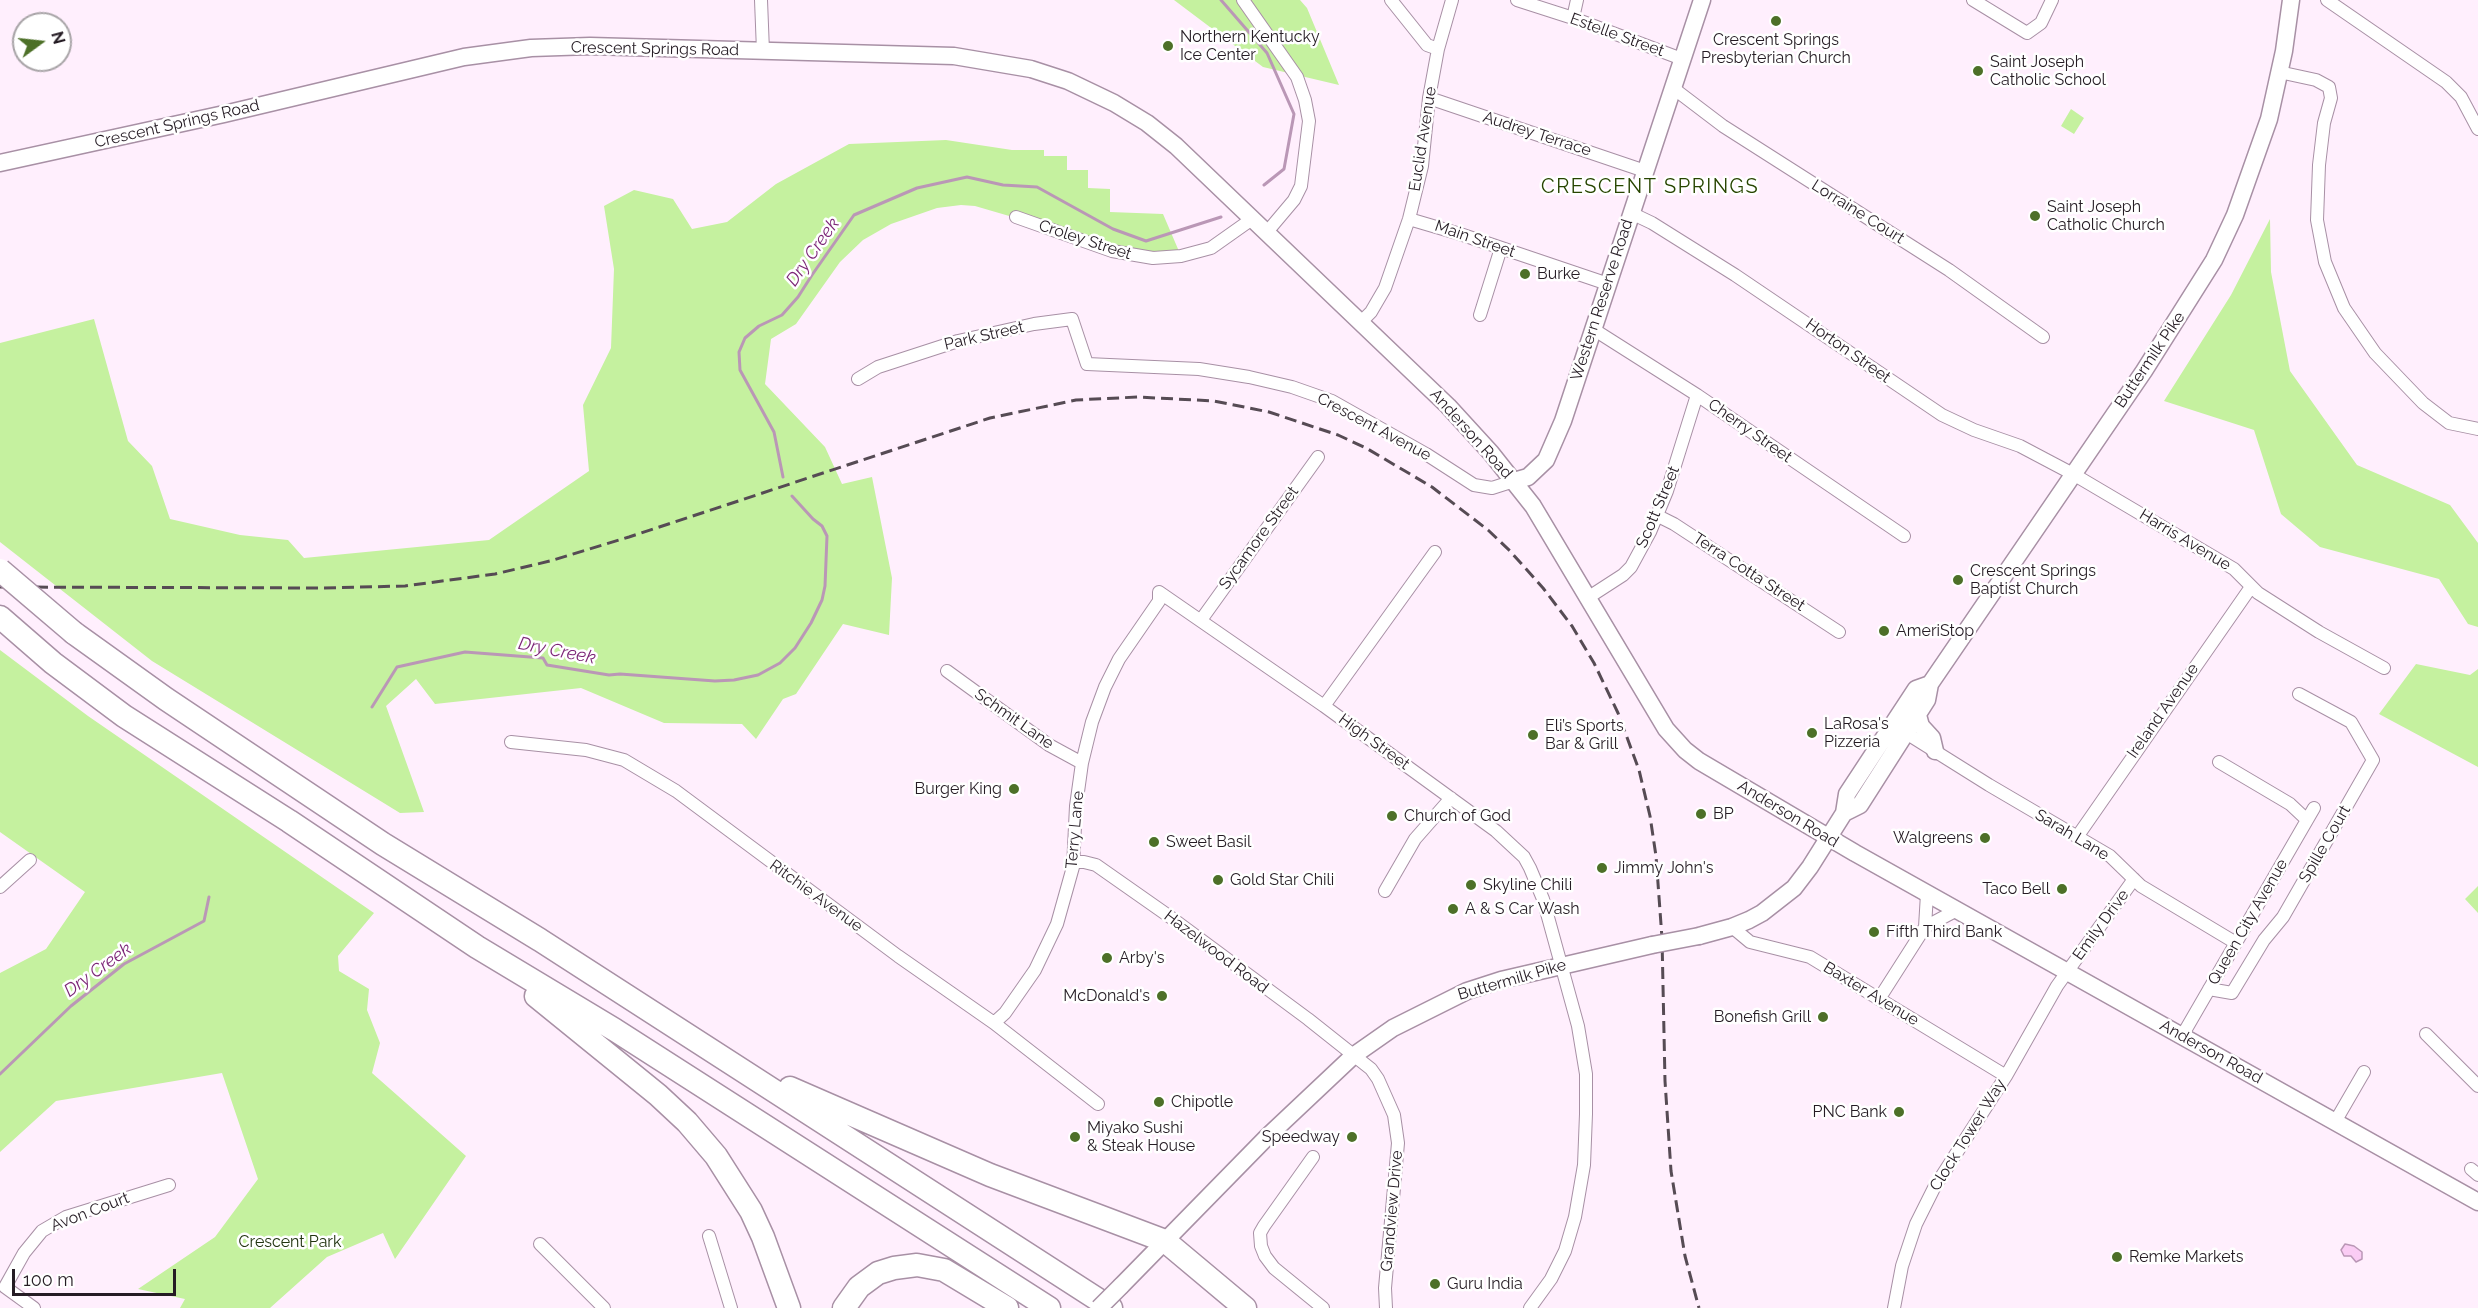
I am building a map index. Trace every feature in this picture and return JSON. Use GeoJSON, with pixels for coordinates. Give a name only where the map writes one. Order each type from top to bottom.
{"type":"FeatureCollection","features":[{"type":"Feature","properties":{"kind":"highway"},"geometry":{"type":"LineString","coordinates":[[0,570],[74,633],[166,699],[383,844],[728,1061],[1112,1308]]}},
{"type":"Feature","properties":{"kind":"highway"},"geometry":{"type":"LineString","coordinates":[[0,617],[27,641],[124,716],[289,821],[477,947],[615,1030],[1049,1308]]}},
{"type":"Feature","properties":{"kind":"highway"},"geometry":{"type":"LineString","coordinates":[[477,947],[658,1095],[687,1122],[716,1156],[751,1211],[789,1308]]}},
{"type":"Feature","properties":{"kind":"highway"},"geometry":{"type":"LineString","coordinates":[[728,1061],[990,1175],[1165,1240],[1245,1308]]}},
{"type":"Feature","properties":{"kind":"highway"},"geometry":{"type":"LineString","coordinates":[[844,1308],[859,1287],[878,1274],[894,1268],[917,1265],[944,1270],[1007,1308]]}},
{"type":"Feature","properties":{"kind":"main road","name":"Western Reserve Road"},"geometry":{"type":"LineString","coordinates":[[1514,481],[1528,477],[1550,453],[1702,0]]}},
{"type":"Feature","properties":{"kind":"main road","name":"Buttermilk Pike"},"geometry":{"type":"LineString","coordinates":[[1844,813],[1860,805],[1928,700],[1930,684],[2175,324],[2214,260],[2255,163],[2269,119],[2284,51],[2291,0]]}},
{"type":"Feature","properties":{"kind":"main road","name":"Crescent Springs Road"},"geometry":{"type":"LineString","coordinates":[[0,163],[224,114],[464,57],[531,48],[570,46],[954,56],[1022,67],[1068,81],[1114,103],[1164,136],[1266,232]]}},
{"type":"Feature","properties":{"kind":"main road","name":"Anderson Road"},"geometry":{"type":"LineString","coordinates":[[1266,232],[1448,406],[1514,481],[1552,536],[1666,729],[1685,750],[1699,761],[1927,894],[2478,1202]]}},
{"type":"Feature","properties":{"kind":"main road","name":"Buttermilk Pike"},"geometry":{"type":"LineString","coordinates":[[1099,1308],[1267,1137],[1353,1056],[1393,1028],[1467,991],[1612,953],[1700,936],[1732,927],[1762,914],[1794,888],[1844,813],[1847,794],[1916,689],[1930,684]]}},
{"type":"Feature","properties":{"kind":"main road"},"geometry":{"type":"LineString","coordinates":[[1918,715],[1921,726],[1932,738],[1935,751]]}},
{"type":"Feature","properties":{"kind":"street"},"geometry":{"type":"LineString","coordinates":[[761,0],[763,51]]}},
{"type":"Feature","properties":{"kind":"street"},"geometry":{"type":"LineString","coordinates":[[1243,0],[1297,77],[1309,121],[1300,186],[1285,211],[1266,232]]}},
{"type":"Feature","properties":{"kind":"street"},"geometry":{"type":"LineString","coordinates":[[1391,0],[1427,45],[1438,49]]}},
{"type":"Feature","properties":{"kind":"street","name":"Euclid Avenue"},"geometry":{"type":"LineString","coordinates":[[1361,322],[1371,312],[1385,288],[1409,219],[1422,166],[1438,49],[1452,0]]}},
{"type":"Feature","properties":{"kind":"street","name":"Estelle Street"},"geometry":{"type":"LineString","coordinates":[[1517,0],[1573,18],[1682,59]]}},
{"type":"Feature","properties":{"kind":"street"},"geometry":{"type":"LineString","coordinates":[[1573,18],[1577,0]]}},
{"type":"Feature","properties":{"kind":"street"},"geometry":{"type":"LineString","coordinates":[[1973,0],[2027,33],[2041,23],[2052,0]]}},
{"type":"Feature","properties":{"kind":"street"},"geometry":{"type":"LineString","coordinates":[[2326,0],[2446,82],[2461,97],[2478,129]]}},
{"type":"Feature","properties":{"kind":"street"},"geometry":{"type":"LineString","coordinates":[[2279,72],[2316,80],[2329,87],[2331,98],[2324,123],[2319,165],[2317,220],[2325,261],[2344,308],[2375,353],[2423,404],[2449,423],[2478,429]]}},
{"type":"Feature","properties":{"kind":"street","name":"Lorraine Court"},"geometry":{"type":"LineString","coordinates":[[1673,88],[1723,126],[1949,270],[2043,337]]}},
{"type":"Feature","properties":{"kind":"street","name":"Audrey Terrace"},"geometry":{"type":"LineString","coordinates":[[1430,98],[1645,171]]}},
{"type":"Feature","properties":{"kind":"street","name":"Horton Street"},"geometry":{"type":"LineString","coordinates":[[1630,213],[1735,275],[1942,415],[1974,430],[2020,446],[2073,474]]}},
{"type":"Feature","properties":{"kind":"street","name":"Croley Street"},"geometry":{"type":"LineString","coordinates":[[1016,218],[1112,251],[1153,258],[1181,256],[1211,248],[1252,219]]}},
{"type":"Feature","properties":{"kind":"street","name":"Main Street"},"geometry":{"type":"LineString","coordinates":[[1409,219],[1608,284]]}},
{"type":"Feature","properties":{"kind":"street"},"geometry":{"type":"LineString","coordinates":[[1480,315],[1501,248]]}},
{"type":"Feature","properties":{"kind":"street","name":"Park Street"},"geometry":{"type":"LineString","coordinates":[[858,379],[878,367],[958,341],[1034,324],[1072,320],[1085,361]]}},
{"type":"Feature","properties":{"kind":"street","name":"Cherry Street"},"geometry":{"type":"LineString","coordinates":[[1593,329],[1697,395],[1904,536]]}},
{"type":"Feature","properties":{"kind":"street","name":"Crescent Avenue"},"geometry":{"type":"LineString","coordinates":[[1085,361],[1087,364],[1099,365],[1199,369],[1250,377],[1292,387],[1332,401],[1426,454],[1474,485],[1492,488],[1514,481]]}},
{"type":"Feature","properties":{"kind":"street","name":"Scott Street"},"geometry":{"type":"LineString","coordinates":[[1589,597],[1623,575],[1631,567],[1658,516],[1697,395]]}},
{"type":"Feature","properties":{"kind":"street","name":"Sycamore Street"},"geometry":{"type":"LineString","coordinates":[[1202,620],[1318,457]]}},
{"type":"Feature","properties":{"kind":"street","name":"Harris Avenue"},"geometry":{"type":"LineString","coordinates":[[2073,474],[2234,569],[2251,587],[2319,632],[2384,668]]}},
{"type":"Feature","properties":{"kind":"street","name":"Terra Cotta Street"},"geometry":{"type":"LineString","coordinates":[[1658,516],[1674,524],[1839,632]]}},
{"type":"Feature","properties":{"kind":"street"},"geometry":{"type":"LineString","coordinates":[[1324,706],[1435,552]]}},
{"type":"Feature","properties":{"kind":"street","name":"Ireland Avenue"},"geometry":{"type":"LineString","coordinates":[[2077,837],[2251,587]]}},
{"type":"Feature","properties":{"kind":"street","name":"High Street"},"geometry":{"type":"LineString","coordinates":[[1140,629],[1159,601],[1159,592],[1324,706],[1496,831],[1524,857],[1538,883],[1578,1026],[1586,1074],[1584,1165],[1575,1217],[1565,1251],[1551,1279],[1530,1308]]}},
{"type":"Feature","properties":{"kind":"street","name":"Terry Lane"},"geometry":{"type":"LineString","coordinates":[[994,1023],[1005,1013],[1043,954],[1057,924],[1069,886],[1082,763],[1092,722],[1119,658],[1140,629]]}},
{"type":"Feature","properties":{"kind":"street","name":"Schmit Lane"},"geometry":{"type":"LineString","coordinates":[[947,671],[1049,744],[1082,763]]}},
{"type":"Feature","properties":{"kind":"street","name":"Spille Court"},"geometry":{"type":"LineString","coordinates":[[2209,989],[2232,993],[2264,940],[2283,917],[2373,760],[2351,722],[2299,694]]}},
{"type":"Feature","properties":{"kind":"street","name":"Sarah Lane"},"geometry":{"type":"LineString","coordinates":[[1906,733],[2110,856],[2134,879],[2157,896],[2236,943]]}},
{"type":"Feature","properties":{"kind":"street","name":"Ritchie Avenue"},"geometry":{"type":"LineString","coordinates":[[511,742],[586,750],[624,760],[676,791],[898,956],[994,1023],[1098,1104]]}},
{"type":"Feature","properties":{"kind":"street"},"geometry":{"type":"LineString","coordinates":[[2219,762],[2290,804],[2307,820]]}},
{"type":"Feature","properties":{"kind":"street"},"geometry":{"type":"LineString","coordinates":[[1385,891],[1415,839],[1450,798]]}},
{"type":"Feature","properties":{"kind":"street","name":"Queen City Avenue"},"geometry":{"type":"LineString","coordinates":[[2182,1036],[2314,808]]}},
{"type":"Feature","properties":{"kind":"street"},"geometry":{"type":"LineString","coordinates":[[0,887],[30,860]]}},
{"type":"Feature","properties":{"kind":"street","name":"Hazelwood Road"},"geometry":{"type":"LineString","coordinates":[[1072,862],[1090,863],[1119,881],[1295,1010],[1353,1056]]}},
{"type":"Feature","properties":{"kind":"street","name":"Emily Drive"},"geometry":{"type":"LineString","coordinates":[[2067,971],[2134,879]]}},
{"type":"Feature","properties":{"kind":"street"},"geometry":{"type":"LineString","coordinates":[[1879,999],[1925,927],[1927,894]]}},
{"type":"Feature","properties":{"kind":"street"},"geometry":{"type":"LineString","coordinates":[[1925,927],[1957,910]]}},
{"type":"Feature","properties":{"kind":"street","name":"Baxter Avenue"},"geometry":{"type":"LineString","coordinates":[[1732,927],[1750,942],[1810,957],[2006,1076]]}},
{"type":"Feature","properties":{"kind":"street","name":"Clock Tower Way"},"geometry":{"type":"LineString","coordinates":[[1894,1308],[1902,1266],[1916,1224],[1934,1188],[2006,1076],[2067,971]]}},
{"type":"Feature","properties":{"kind":"street"},"geometry":{"type":"LineString","coordinates":[[2426,1034],[2478,1086]]}},
{"type":"Feature","properties":{"kind":"street","name":"Grandview Drive"},"geometry":{"type":"LineString","coordinates":[[1353,1056],[1371,1069],[1378,1079],[1394,1115],[1397,1129],[1398,1154],[1385,1288],[1386,1308]]}},
{"type":"Feature","properties":{"kind":"street"},"geometry":{"type":"LineString","coordinates":[[2335,1122],[2364,1072]]}},
{"type":"Feature","properties":{"kind":"street"},"geometry":{"type":"LineString","coordinates":[[1313,1157],[1260,1233],[1261,1246],[1274,1268],[1323,1308]]}},
{"type":"Feature","properties":{"kind":"street","name":"Avon Court"},"geometry":{"type":"LineString","coordinates":[[34,1308],[6,1287],[24,1252],[35,1238],[49,1226],[110,1203],[169,1185]]}},
{"type":"Feature","properties":{"kind":"street"},"geometry":{"type":"LineString","coordinates":[[709,1236],[731,1308]]}},
{"type":"Feature","properties":{"kind":"street"},"geometry":{"type":"LineString","coordinates":[[540,1244],[604,1308]]}},
{"type":"Feature","properties":{"kind":"green space"},"geometry":{"type":"Polygon","coordinates":[[[1174,0],[1300,0],[1307,8],[1339,85],[1263,67],[1174,0]]]}},
{"type":"Feature","properties":{"kind":"green space"},"geometry":{"type":"Polygon","coordinates":[[[2071,109],[2084,118],[2074,134],[2061,126],[2071,109]]]}},
{"type":"Feature","properties":{"kind":"green space"},"geometry":{"type":"Polygon","coordinates":[[[946,140],[1012,150],[1044,150],[1044,156],[1067,156],[1067,170],[1088,170],[1088,188],[1110,189],[1110,212],[1163,214],[1181,256],[1153,258],[975,206],[937,208],[891,224],[863,240],[840,262],[796,324],[771,339],[765,384],[825,447],[842,484],[872,477],[892,578],[889,635],[843,624],[796,694],[783,699],[756,739],[742,724],[664,723],[581,688],[435,704],[416,679],[386,706],[424,812],[400,813],[152,661],[0,542],[0,343],[94,319],[128,441],[152,466],[170,519],[240,535],[288,540],[304,558],[489,540],[589,471],[583,405],[611,348],[614,269],[604,206],[634,190],[673,199],[692,229],[727,222],[776,184],[849,144],[946,140]]]}},
{"type":"Feature","properties":{"kind":"green space"},"geometry":{"type":"Polygon","coordinates":[[[2270,219],[2271,272],[2290,371],[2357,465],[2450,505],[2478,543],[2478,627],[2468,624],[2439,579],[2320,547],[2281,514],[2254,430],[2164,401],[2231,295],[2270,219]]]}},
{"type":"Feature","properties":{"kind":"green space","name":"Crescent Park"},"geometry":{"type":"Polygon","coordinates":[[[0,650],[88,716],[374,913],[338,956],[339,971],[369,989],[367,1010],[380,1043],[372,1073],[466,1156],[395,1259],[383,1233],[327,1257],[270,1308],[180,1308],[185,1299],[138,1289],[215,1237],[258,1179],[222,1073],[56,1101],[0,1152],[0,973],[46,949],[85,892],[0,832],[0,650]]]}},
{"type":"Feature","properties":{"kind":"green space"},"geometry":{"type":"Polygon","coordinates":[[[2416,664],[2470,675],[2478,669],[2478,767],[2379,714],[2416,664]]]}},
{"type":"Feature","properties":{"kind":"green space"},"geometry":{"type":"Polygon","coordinates":[[[2478,886],[2478,913],[2465,899],[2478,886]]]}},
{"type":"Feature","properties":{"kind":"shaded area"},"geometry":{"type":"Polygon","coordinates":[[[2345,1244],[2354,1246],[2362,1252],[2362,1259],[2356,1262],[2351,1256],[2344,1256],[2341,1250],[2345,1244]]]}},
{"type":"Feature","properties":{"kind":"waterway","name":"Dry Creek"},"geometry":{"type":"LineString","coordinates":[[1221,0],[1267,53],[1294,114],[1284,169],[1264,185]]}},
{"type":"Feature","properties":{"kind":"waterway","name":"Dry Creek"},"geometry":{"type":"LineString","coordinates":[[783,477],[774,432],[740,370],[739,352],[745,338],[759,326],[782,315],[798,297],[854,215],[917,188],[967,177],[1003,185],[1037,187],[1113,229],[1146,241],[1221,217]]}},
{"type":"Feature","properties":{"kind":"waterway","name":"Dry Creek"},"geometry":{"type":"LineString","coordinates":[[372,707],[397,667],[465,652],[543,658],[547,665],[609,675],[715,681],[758,675],[780,663],[795,648],[811,623],[822,600],[825,586],[827,536],[822,526],[792,496]]}},
{"type":"Feature","properties":{"kind":"waterway","name":"Dry Creek"},"geometry":{"type":"LineString","coordinates":[[0,1074],[71,1006],[124,964],[204,921],[209,897]]}},
{"type":"Feature","properties":{"kind":"railway"},"geometry":{"type":"LineString","coordinates":[[0,587],[405,586],[495,574],[550,561],[629,537],[990,418],[1076,400],[1138,397],[1214,401],[1269,412],[1338,435],[1366,448],[1432,487],[1488,530],[1510,551],[1543,588],[1572,626],[1594,663],[1618,713],[1639,770],[1650,816],[1656,856],[1662,938],[1665,1081],[1671,1171],[1685,1256],[1699,1308]]}},
{"type":"Feature","properties":{"kind":"place","name":"Crescent Springs Presbyterian Church"},"geometry":{"type":"Point","coordinates":[1776,21]}},
{"type":"Feature","properties":{"kind":"place","name":"Northern Kentucky Ice Center"},"geometry":{"type":"Point","coordinates":[1168,46]}},
{"type":"Feature","properties":{"kind":"place","name":"Saint Joseph Catholic School"},"geometry":{"type":"Point","coordinates":[1978,71]}},
{"type":"Feature","properties":{"kind":"place","name":"Saint Joseph Catholic Church"},"geometry":{"type":"Point","coordinates":[2035,216]}},
{"type":"Feature","properties":{"kind":"place","name":"Burke"},"geometry":{"type":"Point","coordinates":[1525,274]}},
{"type":"Feature","properties":{"kind":"place","name":"Crescent Springs Baptist Church"},"geometry":{"type":"Point","coordinates":[1958,580]}},
{"type":"Feature","properties":{"kind":"place","name":"AmeriStop"},"geometry":{"type":"Point","coordinates":[1884,631]}},
{"type":"Feature","properties":{"kind":"place","name":"LaRosa's Pizzeria"},"geometry":{"type":"Point","coordinates":[1812,733]}},
{"type":"Feature","properties":{"kind":"place","name":"Eli’s Sports Bar & Grill"},"geometry":{"type":"Point","coordinates":[1533,735]}},
{"type":"Feature","properties":{"kind":"place","name":"Burger King"},"geometry":{"type":"Point","coordinates":[1014,789]}},
{"type":"Feature","properties":{"kind":"place","name":"BP"},"geometry":{"type":"Point","coordinates":[1701,814]}},
{"type":"Feature","properties":{"kind":"place","name":"Church of God"},"geometry":{"type":"Point","coordinates":[1392,816]}},
{"type":"Feature","properties":{"kind":"place","name":"Walgreens"},"geometry":{"type":"Point","coordinates":[1985,838]}},
{"type":"Feature","properties":{"kind":"place","name":"Sweet Basil"},"geometry":{"type":"Point","coordinates":[1154,842]}},
{"type":"Feature","properties":{"kind":"place","name":"Jimmy John's"},"geometry":{"type":"Point","coordinates":[1602,868]}},
{"type":"Feature","properties":{"kind":"place","name":"Gold Star Chili"},"geometry":{"type":"Point","coordinates":[1218,880]}},
{"type":"Feature","properties":{"kind":"place","name":"Skyline Chili"},"geometry":{"type":"Point","coordinates":[1471,885]}},
{"type":"Feature","properties":{"kind":"place","name":"Taco Bell"},"geometry":{"type":"Point","coordinates":[2062,889]}},
{"type":"Feature","properties":{"kind":"place","name":"A & S Car Wash"},"geometry":{"type":"Point","coordinates":[1453,909]}},
{"type":"Feature","properties":{"kind":"place","name":"Fifth Third Bank"},"geometry":{"type":"Point","coordinates":[1874,932]}},
{"type":"Feature","properties":{"kind":"place","name":"Arby's"},"geometry":{"type":"Point","coordinates":[1107,958]}},
{"type":"Feature","properties":{"kind":"place","name":"McDonald's"},"geometry":{"type":"Point","coordinates":[1162,996]}},
{"type":"Feature","properties":{"kind":"place","name":"Bonefish Grill"},"geometry":{"type":"Point","coordinates":[1823,1017]}},
{"type":"Feature","properties":{"kind":"place","name":"Chipotle"},"geometry":{"type":"Point","coordinates":[1159,1102]}},
{"type":"Feature","properties":{"kind":"place","name":"PNC Bank"},"geometry":{"type":"Point","coordinates":[1899,1112]}},
{"type":"Feature","properties":{"kind":"place","name":"Miyako Sushi & Steak House"},"geometry":{"type":"Point","coordinates":[1075,1137]}},
{"type":"Feature","properties":{"kind":"place","name":"Speedway"},"geometry":{"type":"Point","coordinates":[1352,1137]}},
{"type":"Feature","properties":{"kind":"place","name":"Remke Markets"},"geometry":{"type":"Point","coordinates":[2117,1257]}},
{"type":"Feature","properties":{"kind":"place","name":"Guru India"},"geometry":{"type":"Point","coordinates":[1435,1284]}},
{"type":"Feature","properties":{"kind":"district","name":"CRESCENT SPRINGS"},"geometry":{"type":"Point","coordinates":[1650,187]}}]}
